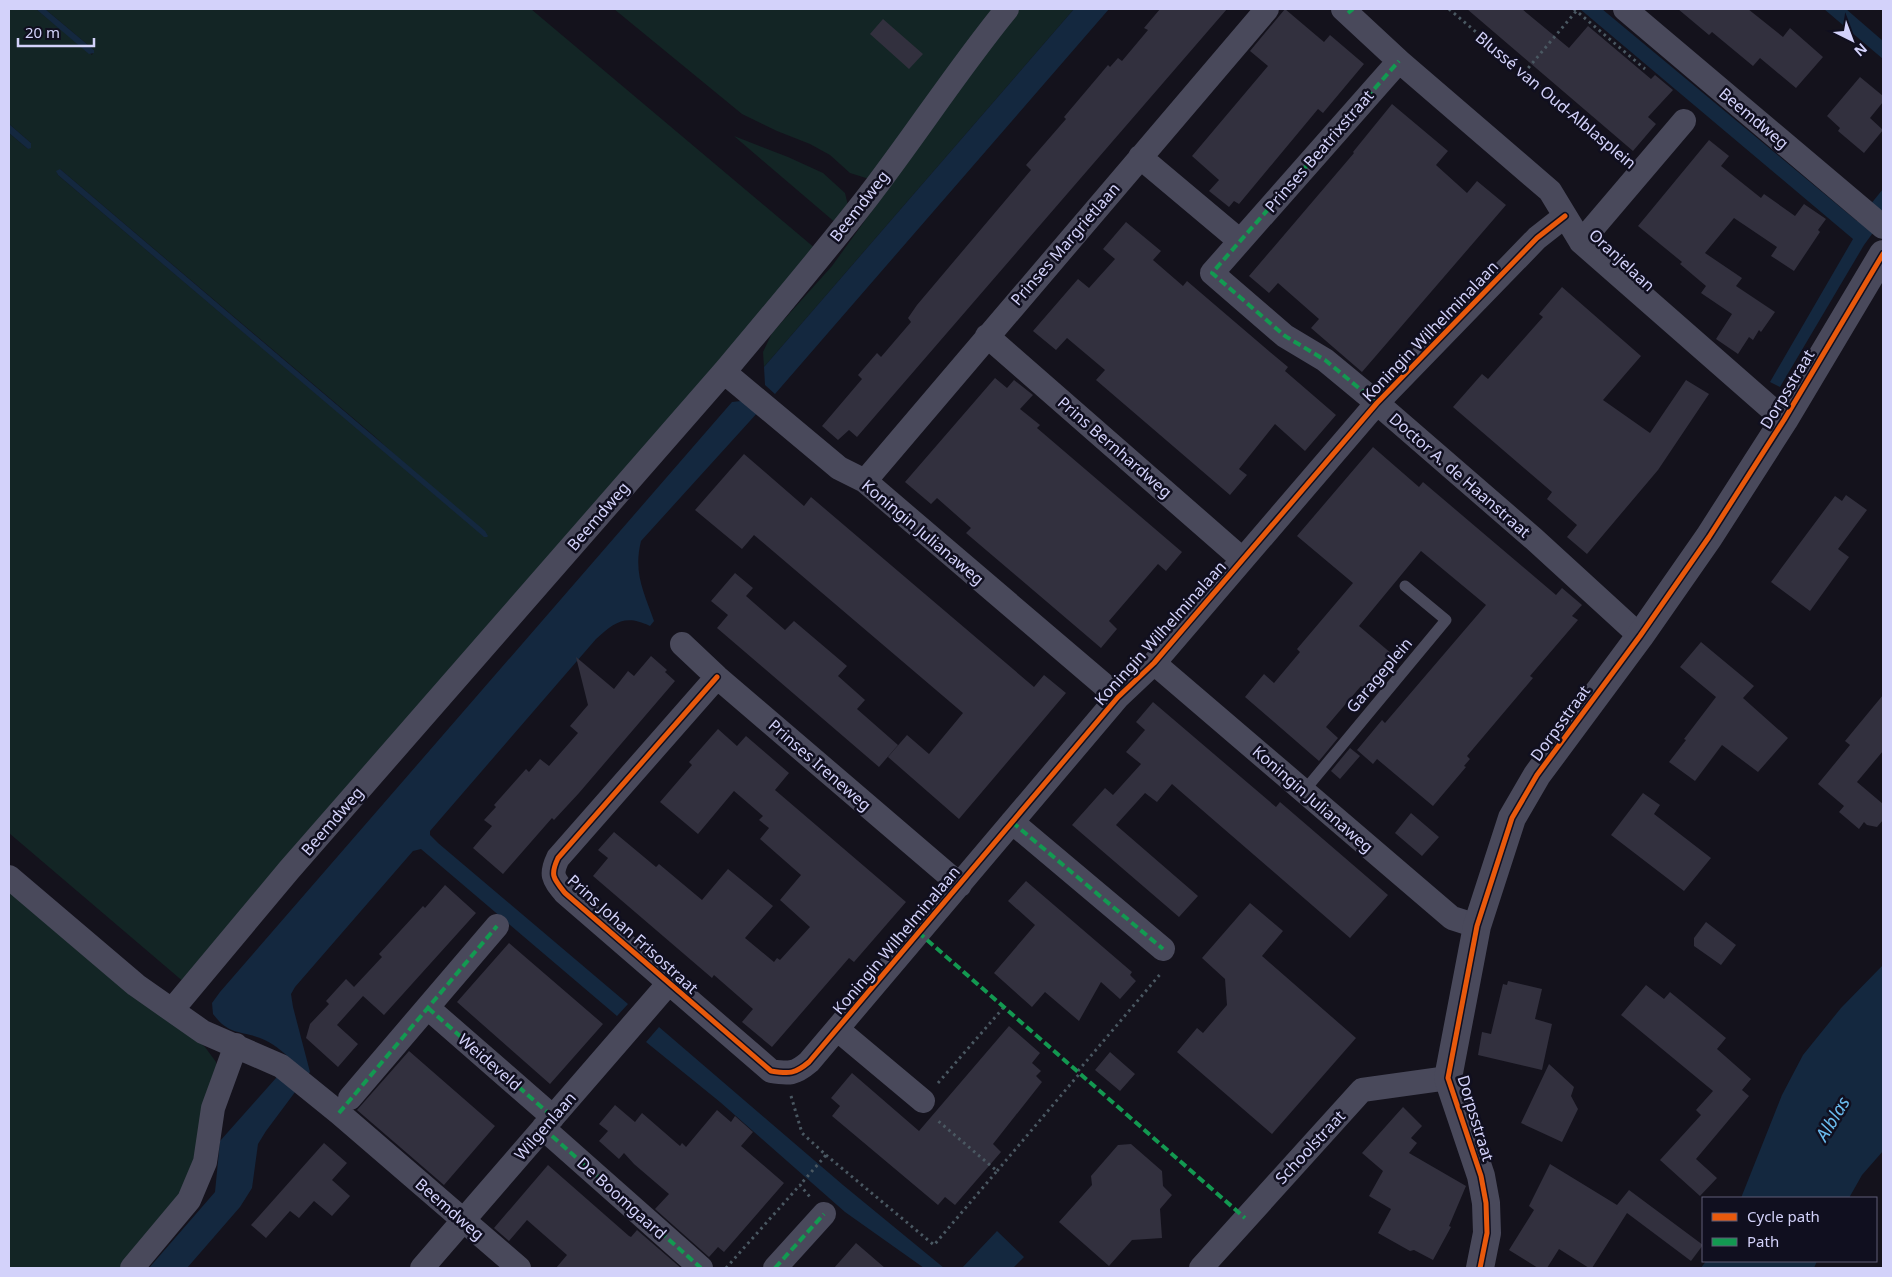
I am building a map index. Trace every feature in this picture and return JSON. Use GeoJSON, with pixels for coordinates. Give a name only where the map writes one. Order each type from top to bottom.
{"type":"FeatureCollection","features":[{"type":"Feature","properties":{"kind":"street","name":"Beemdweg"},"geometry":{"type":"LineString","coordinates":[[172,1010],[289,870],[724,372],[868,197],[976,46],[1007,9]]}},
{"type":"Feature","properties":{"kind":"street","name":"Prinses Margrietlaan"},"geometry":{"type":"LineString","coordinates":[[865,481],[1267,9]]}},
{"type":"Feature","properties":{"kind":"street","name":"Beemdweg"},"geometry":{"type":"LineString","coordinates":[[1625,9],[1883,227]]}},
{"type":"Feature","properties":{"kind":"street","name":"Oranjelaan"},"geometry":{"type":"LineString","coordinates":[[1348,10],[1399,61],[1550,191],[1581,242],[1784,420]]}},
{"type":"Feature","properties":{"kind":"street","name":"Prinses Beatrixstraat"},"geometry":{"type":"LineString","coordinates":[[1240,241],[1399,61]]}},
{"type":"Feature","properties":{"kind":"street"},"geometry":{"type":"LineString","coordinates":[[1581,242],[1684,121]]}},
{"type":"Feature","properties":{"kind":"street"},"geometry":{"type":"LineString","coordinates":[[1140,157],[1240,241]]}},
{"type":"Feature","properties":{"kind":"street","name":"Koningin Wilhelminalaan"},"geometry":{"type":"LineString","coordinates":[[785,1073],[798,1072],[804,1067],[1118,697],[1154,663],[1377,404],[1537,238],[1565,216]]}},
{"type":"Feature","properties":{"kind":"street","name":"Doctor A. de Haanstraat"},"geometry":{"type":"LineString","coordinates":[[1240,241],[1212,273],[1285,336],[1325,360],[1377,404],[1526,532],[1640,636]]}},
{"type":"Feature","properties":{"kind":"street","name":"Dorpsstraat"},"geometry":{"type":"LineString","coordinates":[[1480,1268],[1487,1233],[1486,1204],[1481,1176],[1448,1078],[1477,926],[1512,818],[1537,775],[1640,636],[1709,537],[1784,420],[1883,254]]}},
{"type":"Feature","properties":{"kind":"street","name":"Prins Bernhardweg"},"geometry":{"type":"LineString","coordinates":[[987,336],[1242,559]]}},
{"type":"Feature","properties":{"kind":"street","name":"Koningin Julianaweg"},"geometry":{"type":"LineString","coordinates":[[724,372],[839,468],[865,481],[1118,697]]}},
{"type":"Feature","properties":{"kind":"street","name":"Prinses Ireneweg"},"geometry":{"type":"LineString","coordinates":[[682,644],[716,677],[960,885]]}},
{"type":"Feature","properties":{"kind":"street","name":"Koningin Julianaweg"},"geometry":{"type":"LineString","coordinates":[[1154,663],[1452,918],[1477,926]]}},
{"type":"Feature","properties":{"kind":"street","name":"Prins Johan Frisostraat"},"geometry":{"type":"LineString","coordinates":[[716,677],[558,858],[553,869],[555,880],[565,892],[668,983],[771,1071],[785,1073]]}},
{"type":"Feature","properties":{"kind":"street"},"geometry":{"type":"LineString","coordinates":[[1012,822],[1163,949]]}},
{"type":"Feature","properties":{"kind":"street","name":"Beemdweg"},"geometry":{"type":"LineString","coordinates":[[9,878],[136,985],[203,1032],[280,1066],[339,1113],[519,1268]]}},
{"type":"Feature","properties":{"kind":"street"},"geometry":{"type":"LineString","coordinates":[[350,1098],[497,926]]}},
{"type":"Feature","properties":{"kind":"street","name":"Wilgenlaan"},"geometry":{"type":"LineString","coordinates":[[422,1268],[668,983]]}},
{"type":"Feature","properties":{"kind":"street","name":"Weideveld"},"geometry":{"type":"LineString","coordinates":[[428,1008],[548,1122]]}},
{"type":"Feature","properties":{"kind":"street","name":"Koningin Wilhelminalaan"},"geometry":{"type":"LineString","coordinates":[[837,1029],[923,1101]]}},
{"type":"Feature","properties":{"kind":"street"},"geometry":{"type":"LineString","coordinates":[[132,1268],[189,1200],[205,1162],[213,1108],[236,1045]]}},
{"type":"Feature","properties":{"kind":"street","name":"Schoolstraat"},"geometry":{"type":"LineString","coordinates":[[1202,1268],[1362,1090],[1448,1078]]}},
{"type":"Feature","properties":{"kind":"street","name":"De Boomgaard"},"geometry":{"type":"LineString","coordinates":[[548,1122],[701,1268]]}},
{"type":"Feature","properties":{"kind":"street"},"geometry":{"type":"LineString","coordinates":[[775,1268],[824,1214]]}},
{"type":"Feature","properties":{"kind":"lane","name":"Garageplein"},"geometry":{"type":"LineString","coordinates":[[1304,791],[1446,620],[1405,586]]}},
{"type":"Feature","properties":{"kind":"path"},"geometry":{"type":"LineString","coordinates":[[1524,73],[1576,9],[1645,69]]}},
{"type":"Feature","properties":{"kind":"path"},"geometry":{"type":"LineString","coordinates":[[785,1073],[802,1133],[934,1245],[1168,965],[1163,949]]}},
{"type":"Feature","properties":{"kind":"path"},"geometry":{"type":"LineString","coordinates":[[997,1171],[920,1105],[1004,1007]]}},
{"type":"Feature","properties":{"kind":"path"},"geometry":{"type":"LineString","coordinates":[[726,1268],[826,1155]]}},
{"type":"Feature","properties":{"kind":"path"},"geometry":{"type":"LineString","coordinates":[[800,1185],[824,1214]]}},
{"type":"Feature","properties":{"kind":"shaded area"},"geometry":{"type":"Polygon","coordinates":[[[9,9],[36,9],[92,55],[94,50],[45,9],[531,9],[816,249],[192,989],[9,833],[9,133],[28,149],[31,143],[9,124],[9,9]],[[60,169],[57,173],[58,175],[484,536],[373,435],[60,169]]]}},
{"type":"Feature","properties":{"kind":"shaded area"},"geometry":{"type":"Polygon","coordinates":[[[614,9],[1000,9],[876,177],[866,178],[850,173],[830,155],[810,144],[742,114],[614,9]]]}},
{"type":"Feature","properties":{"kind":"shaded area"},"geometry":{"type":"Polygon","coordinates":[[[1018,9],[1074,9],[764,367],[763,352],[772,333],[832,266],[1018,9]]]}},
{"type":"Feature","properties":{"kind":"shaded area"},"geometry":{"type":"Polygon","coordinates":[[[734,136],[823,173],[845,193],[849,210],[837,224],[734,136]]]}},
{"type":"Feature","properties":{"kind":"shaded area"},"geometry":{"type":"Polygon","coordinates":[[[9,879],[162,1008],[205,1047],[216,1062],[199,1179],[121,1268],[9,1268],[9,879]]]}},
{"type":"Feature","properties":{"kind":"water"},"geometry":{"type":"Polygon","coordinates":[[[36,9],[45,9],[94,50],[94,53],[89,54],[36,9]]]}},
{"type":"Feature","properties":{"kind":"water"},"geometry":{"type":"Polygon","coordinates":[[[1074,9],[1109,9],[775,394],[765,385],[764,367],[1074,9]]]}},
{"type":"Feature","properties":{"kind":"water"},"geometry":{"type":"Polygon","coordinates":[[[1580,9],[1602,9],[1857,221],[1883,189],[1883,219],[1864,245],[1780,387],[1770,382],[1853,239],[1580,9]]]}},
{"type":"Feature","properties":{"kind":"water"},"geometry":{"type":"Polygon","coordinates":[[[1824,9],[1846,9],[1883,41],[1883,59],[1824,9]]]}},
{"type":"Feature","properties":{"kind":"water"},"geometry":{"type":"Polygon","coordinates":[[[9,124],[31,143],[31,148],[28,149],[9,133],[9,124]]]}},
{"type":"Feature","properties":{"kind":"water"},"geometry":{"type":"Polygon","coordinates":[[[60,169],[485,531],[488,536],[484,537],[58,175],[56,171],[60,169]]]}},
{"type":"Feature","properties":{"kind":"water"},"geometry":{"type":"Polygon","coordinates":[[[741,401],[759,411],[641,541],[638,563],[639,573],[643,591],[654,621],[650,626],[641,622],[627,620],[615,624],[596,639],[430,831],[430,835],[438,843],[628,1004],[617,1016],[421,849],[413,851],[295,987],[291,994],[310,1072],[258,1144],[252,1188],[240,1207],[187,1268],[149,1268],[215,1192],[220,1141],[292,1060],[277,1047],[265,1040],[229,1029],[213,1014],[212,1003],[732,402],[741,401]]]}},
{"type":"Feature","properties":{"kind":"water","name":"Alblas"},"geometry":{"type":"Polygon","coordinates":[[[1883,965],[1883,1151],[1862,1175],[1850,1197],[1741,1197],[1782,1095],[1803,1055],[1841,1008],[1883,965]]]}},
{"type":"Feature","properties":{"kind":"water"},"geometry":{"type":"Polygon","coordinates":[[[659,1027],[843,1185],[944,1268],[924,1268],[845,1212],[720,1102],[646,1042],[659,1027]]]}},
{"type":"Feature","properties":{"kind":"water"},"geometry":{"type":"Polygon","coordinates":[[[997,1231],[1024,1257],[1013,1268],[962,1268],[997,1231]]]}},
{"type":"Feature","properties":{"kind":"water"},"geometry":{"type":"Polygon","coordinates":[[[1705,1262],[1817,1262],[1814,1268],[1701,1268],[1705,1262]]]}},
{"type":"Feature","properties":{"kind":"building"},"geometry":{"type":"Polygon","coordinates":[[[1160,9],[1227,9],[857,437],[849,430],[838,440],[822,426],[862,379],[858,375],[877,353],[881,357],[911,322],[908,318],[917,305],[1031,170],[1026,165],[1066,119],[1064,117],[1108,65],[1110,67],[1118,58],[1122,61],[1148,30],[1144,28],[1160,9]]]}},
{"type":"Feature","properties":{"kind":"building"},"geometry":{"type":"Polygon","coordinates":[[[1285,9],[1324,42],[1330,35],[1364,64],[1323,113],[1318,109],[1239,204],[1234,201],[1229,207],[1209,191],[1219,180],[1192,156],[1268,66],[1250,51],[1285,9]]]}},
{"type":"Feature","properties":{"kind":"building"},"geometry":{"type":"Polygon","coordinates":[[[1467,9],[1522,9],[1569,48],[1588,26],[1651,79],[1655,75],[1673,90],[1648,117],[1656,124],[1633,151],[1467,9]]]}},
{"type":"Feature","properties":{"kind":"building"},"geometry":{"type":"Polygon","coordinates":[[[1678,9],[1748,9],[1783,37],[1790,28],[1823,57],[1796,88],[1760,58],[1753,66],[1712,32],[1709,35],[1678,9]]]}},
{"type":"Feature","properties":{"kind":"building"},"geometry":{"type":"Polygon","coordinates":[[[883,19],[923,54],[909,69],[870,34],[883,19]]]}},
{"type":"Feature","properties":{"kind":"building"},"geometry":{"type":"Polygon","coordinates":[[[1860,77],[1883,96],[1883,102],[1870,118],[1883,130],[1864,153],[1838,131],[1840,128],[1827,116],[1860,77]]]}},
{"type":"Feature","properties":{"kind":"building"},"geometry":{"type":"Polygon","coordinates":[[[1392,104],[1448,151],[1436,165],[1467,193],[1477,181],[1506,205],[1362,372],[1311,328],[1319,319],[1278,283],[1269,293],[1249,276],[1354,153],[1392,104]]]}},
{"type":"Feature","properties":{"kind":"building"},"geometry":{"type":"Polygon","coordinates":[[[1709,140],[1729,156],[1721,166],[1761,198],[1764,194],[1795,216],[1804,204],[1826,219],[1818,230],[1820,232],[1794,271],[1771,256],[1777,247],[1734,218],[1705,253],[1742,278],[1736,286],[1775,312],[1753,340],[1749,337],[1738,354],[1716,339],[1732,314],[1701,293],[1706,286],[1680,264],[1682,262],[1638,226],[1709,140]]]}},
{"type":"Feature","properties":{"kind":"building"},"geometry":{"type":"Polygon","coordinates":[[[1126,222],[1161,251],[1153,260],[1183,286],[1187,281],[1288,367],[1285,371],[1336,415],[1305,451],[1275,424],[1239,469],[1247,475],[1230,495],[1096,380],[1105,370],[1067,338],[1056,350],[1033,331],[1078,279],[1089,288],[1115,259],[1103,249],[1126,222]]]}},
{"type":"Feature","properties":{"kind":"building"},"geometry":{"type":"Polygon","coordinates":[[[1562,287],[1641,356],[1603,400],[1650,433],[1686,380],[1709,394],[1658,470],[1587,554],[1567,537],[1577,525],[1547,499],[1552,492],[1453,407],[1482,374],[1488,379],[1543,317],[1539,314],[1562,287]]]}},
{"type":"Feature","properties":{"kind":"building"},"geometry":{"type":"Polygon","coordinates":[[[995,378],[1007,388],[1014,380],[1033,395],[1020,409],[1040,425],[1037,428],[1182,552],[1166,571],[1158,564],[1109,621],[1117,629],[1101,648],[966,533],[971,528],[937,498],[931,504],[905,482],[995,378]]]}},
{"type":"Feature","properties":{"kind":"building"},"geometry":{"type":"Polygon","coordinates":[[[1373,447],[1419,487],[1423,482],[1556,595],[1562,588],[1582,605],[1572,616],[1578,620],[1530,676],[1533,678],[1467,756],[1470,759],[1464,766],[1466,767],[1433,806],[1377,759],[1373,764],[1357,750],[1382,720],[1385,723],[1486,605],[1421,551],[1359,626],[1392,654],[1364,688],[1361,686],[1326,727],[1338,738],[1319,761],[1245,697],[1264,674],[1274,683],[1300,652],[1297,649],[1353,583],[1297,536],[1373,447]]]}},
{"type":"Feature","properties":{"kind":"building"},"geometry":{"type":"Polygon","coordinates":[[[744,454],[804,506],[811,497],[1034,687],[1044,675],[1066,693],[959,819],[888,757],[907,735],[929,754],[963,713],[754,535],[742,549],[695,510],[744,454]]]}},
{"type":"Feature","properties":{"kind":"building"},"geometry":{"type":"Polygon","coordinates":[[[1846,495],[1867,510],[1838,549],[1849,557],[1810,611],[1771,582],[1835,496],[1842,501],[1846,495]]]}},
{"type":"Feature","properties":{"kind":"building"},"geometry":{"type":"Polygon","coordinates":[[[735,573],[753,588],[746,596],[785,630],[794,621],[847,666],[838,676],[865,700],[857,709],[898,745],[879,767],[717,628],[728,615],[711,601],[735,573]]]}},
{"type":"Feature","properties":{"kind":"building"},"geometry":{"type":"Polygon","coordinates":[[[1701,642],[1754,686],[1743,698],[1788,738],[1758,772],[1722,745],[1695,781],[1669,762],[1716,697],[1680,667],[1701,642]]]}},
{"type":"Feature","properties":{"kind":"building"},"geometry":{"type":"Polygon","coordinates":[[[651,656],[667,670],[665,672],[675,681],[579,793],[554,820],[552,818],[503,874],[473,848],[492,826],[484,820],[496,807],[494,805],[526,769],[529,772],[540,759],[549,766],[578,733],[570,726],[588,705],[576,657],[614,689],[628,671],[634,676],[651,656]]]}},
{"type":"Feature","properties":{"kind":"building"},"geometry":{"type":"Polygon","coordinates":[[[1883,695],[1883,751],[1857,782],[1883,804],[1883,820],[1877,827],[1867,825],[1864,822],[1859,829],[1839,812],[1844,806],[1818,784],[1850,745],[1845,741],[1883,695]]]}},
{"type":"Feature","properties":{"kind":"building"},"geometry":{"type":"Polygon","coordinates":[[[1153,702],[1276,807],[1280,802],[1388,895],[1350,938],[1172,784],[1157,802],[1145,793],[1116,825],[1198,896],[1179,917],[1072,825],[1105,788],[1113,795],[1141,764],[1126,752],[1145,730],[1136,722],[1153,702]]]}},
{"type":"Feature","properties":{"kind":"building"},"geometry":{"type":"Polygon","coordinates":[[[718,729],[737,746],[746,736],[789,773],[775,790],[906,902],[854,962],[849,958],[772,1047],[742,1022],[753,1009],[714,975],[712,978],[593,876],[608,858],[598,850],[614,832],[656,867],[659,864],[702,900],[728,869],[773,906],[745,938],[774,962],[777,958],[780,960],[810,927],[780,900],[801,875],[760,839],[769,828],[759,820],[763,816],[734,791],[698,834],[660,802],[692,765],[689,762],[718,729]]]}},
{"type":"Feature","properties":{"kind":"building"},"geometry":{"type":"Polygon","coordinates":[[[1350,748],[1360,756],[1340,779],[1331,771],[1350,748]]]}},
{"type":"Feature","properties":{"kind":"building"},"geometry":{"type":"Polygon","coordinates":[[[1643,793],[1660,805],[1654,814],[1711,858],[1684,891],[1611,835],[1643,793]]]}},
{"type":"Feature","properties":{"kind":"building"},"geometry":{"type":"Polygon","coordinates":[[[1411,813],[1439,837],[1422,856],[1395,833],[1411,813]]]}},
{"type":"Feature","properties":{"kind":"building"},"geometry":{"type":"Polygon","coordinates":[[[1026,881],[1132,972],[1130,975],[1136,981],[1120,999],[1101,982],[1079,1021],[1045,992],[1032,1007],[994,973],[1035,925],[1008,901],[1026,881]]]}},
{"type":"Feature","properties":{"kind":"building"},"geometry":{"type":"Polygon","coordinates":[[[445,885],[476,913],[384,1015],[363,996],[337,1025],[358,1044],[338,1067],[306,1038],[310,1024],[329,1004],[326,1001],[346,979],[354,987],[382,957],[379,954],[445,885]]]}},
{"type":"Feature","properties":{"kind":"building"},"geometry":{"type":"Polygon","coordinates":[[[1250,903],[1283,931],[1262,956],[1356,1038],[1272,1134],[1177,1052],[1197,1028],[1203,1033],[1227,1005],[1225,979],[1202,958],[1250,903]]]}},
{"type":"Feature","properties":{"kind":"building"},"geometry":{"type":"Polygon","coordinates":[[[1706,922],[1736,945],[1721,965],[1694,946],[1694,938],[1706,922]]]}},
{"type":"Feature","properties":{"kind":"building"},"geometry":{"type":"Polygon","coordinates":[[[509,943],[603,1024],[550,1084],[457,1002],[509,943]]]}},
{"type":"Feature","properties":{"kind":"building"},"geometry":{"type":"Polygon","coordinates":[[[1508,981],[1542,989],[1535,1019],[1552,1024],[1542,1070],[1478,1055],[1482,1032],[1491,1034],[1503,984],[1507,985],[1508,981]]]}},
{"type":"Feature","properties":{"kind":"building"},"geometry":{"type":"Polygon","coordinates":[[[1646,985],[1664,999],[1670,992],[1726,1038],[1717,1049],[1751,1079],[1742,1090],[1749,1096],[1696,1159],[1717,1178],[1700,1196],[1660,1160],[1701,1115],[1696,1110],[1713,1091],[1621,1015],[1646,985]]]}},
{"type":"Feature","properties":{"kind":"building"},"geometry":{"type":"Polygon","coordinates":[[[1009,1026],[1040,1053],[1032,1063],[1041,1071],[1036,1076],[1042,1082],[993,1144],[1001,1152],[955,1205],[945,1197],[938,1205],[832,1116],[840,1106],[831,1098],[852,1073],[919,1131],[1009,1026]]]}},
{"type":"Feature","properties":{"kind":"building"},"geometry":{"type":"Polygon","coordinates":[[[409,1051],[495,1126],[444,1185],[357,1110],[409,1051]]]}},
{"type":"Feature","properties":{"kind":"building"},"geometry":{"type":"Polygon","coordinates":[[[1110,1052],[1135,1074],[1120,1091],[1095,1070],[1110,1052]]]}},
{"type":"Feature","properties":{"kind":"building"},"geometry":{"type":"Polygon","coordinates":[[[1549,1064],[1574,1087],[1571,1096],[1578,1109],[1562,1142],[1521,1123],[1549,1064]]]}},
{"type":"Feature","properties":{"kind":"building"},"geometry":{"type":"Polygon","coordinates":[[[615,1105],[635,1122],[642,1113],[680,1146],[682,1143],[686,1147],[717,1110],[731,1122],[735,1116],[753,1132],[741,1146],[784,1183],[724,1252],[718,1247],[709,1257],[655,1209],[669,1194],[624,1153],[619,1159],[599,1141],[608,1131],[599,1124],[615,1105]]]}},
{"type":"Feature","properties":{"kind":"building"},"geometry":{"type":"Polygon","coordinates":[[[1403,1107],[1422,1126],[1411,1138],[1417,1143],[1409,1153],[1466,1186],[1449,1226],[1451,1227],[1433,1260],[1414,1250],[1410,1251],[1378,1233],[1391,1209],[1369,1196],[1383,1171],[1362,1153],[1403,1107]]]}},
{"type":"Feature","properties":{"kind":"building"},"geometry":{"type":"Polygon","coordinates":[[[324,1143],[347,1163],[332,1180],[350,1196],[332,1216],[314,1201],[299,1218],[290,1211],[266,1238],[251,1225],[324,1143]]]}},
{"type":"Feature","properties":{"kind":"building"},"geometry":{"type":"Polygon","coordinates":[[[1131,1144],[1162,1171],[1163,1186],[1172,1195],[1160,1209],[1162,1238],[1132,1240],[1109,1266],[1059,1222],[1092,1185],[1091,1176],[1118,1145],[1131,1144]]]}},
{"type":"Feature","properties":{"kind":"building"},"geometry":{"type":"Polygon","coordinates":[[[1550,1164],[1617,1205],[1629,1190],[1702,1244],[1702,1246],[1691,1261],[1627,1213],[1592,1268],[1559,1249],[1547,1268],[1538,1268],[1509,1250],[1534,1210],[1529,1206],[1550,1164]]]}},
{"type":"Feature","properties":{"kind":"building"},"geometry":{"type":"Polygon","coordinates":[[[548,1165],[629,1236],[631,1237],[637,1230],[681,1268],[556,1268],[567,1255],[527,1220],[509,1241],[494,1228],[548,1165]]]}},
{"type":"Feature","properties":{"kind":"building"},"geometry":{"type":"Polygon","coordinates":[[[856,1243],[885,1268],[834,1268],[856,1243]]]}},
{"type":"Feature","properties":{"kind":"marked path"},"geometry":{"type":"LineString","coordinates":[[1348,13],[1353,9]]}},
{"type":"Feature","properties":{"kind":"marked path"},"geometry":{"type":"LineString","coordinates":[[1377,403],[1325,360],[1285,336],[1212,273],[1399,61]]}},
{"type":"Feature","properties":{"kind":"marked path"},"geometry":{"type":"LineString","coordinates":[[1012,822],[1163,949]]}},
{"type":"Feature","properties":{"kind":"marked path"},"geometry":{"type":"LineString","coordinates":[[339,1113],[497,926]]}},
{"type":"Feature","properties":{"kind":"marked path"},"geometry":{"type":"LineString","coordinates":[[918,932],[1245,1218]]}},
{"type":"Feature","properties":{"kind":"marked path"},"geometry":{"type":"LineString","coordinates":[[428,1008],[553,1117]]}},
{"type":"Feature","properties":{"kind":"marked path"},"geometry":{"type":"LineString","coordinates":[[543,1128],[701,1268]]}},
{"type":"Feature","properties":{"kind":"marked path"},"geometry":{"type":"LineString","coordinates":[[775,1268],[824,1214]]}},
{"type":"Feature","properties":{"kind":"cycle path"},"geometry":{"type":"LineString","coordinates":[[717,677],[558,858],[554,869],[554,876],[565,893],[771,1071],[791,1072],[800,1069],[809,1062],[1118,697],[1154,663],[1377,403],[1537,238],[1565,216]]}},
{"type":"Feature","properties":{"kind":"cycle path"},"geometry":{"type":"LineString","coordinates":[[1480,1268],[1487,1233],[1486,1203],[1481,1176],[1448,1078],[1477,926],[1512,818],[1537,775],[1640,636],[1709,537],[1784,420],[1883,254]]}}]}
